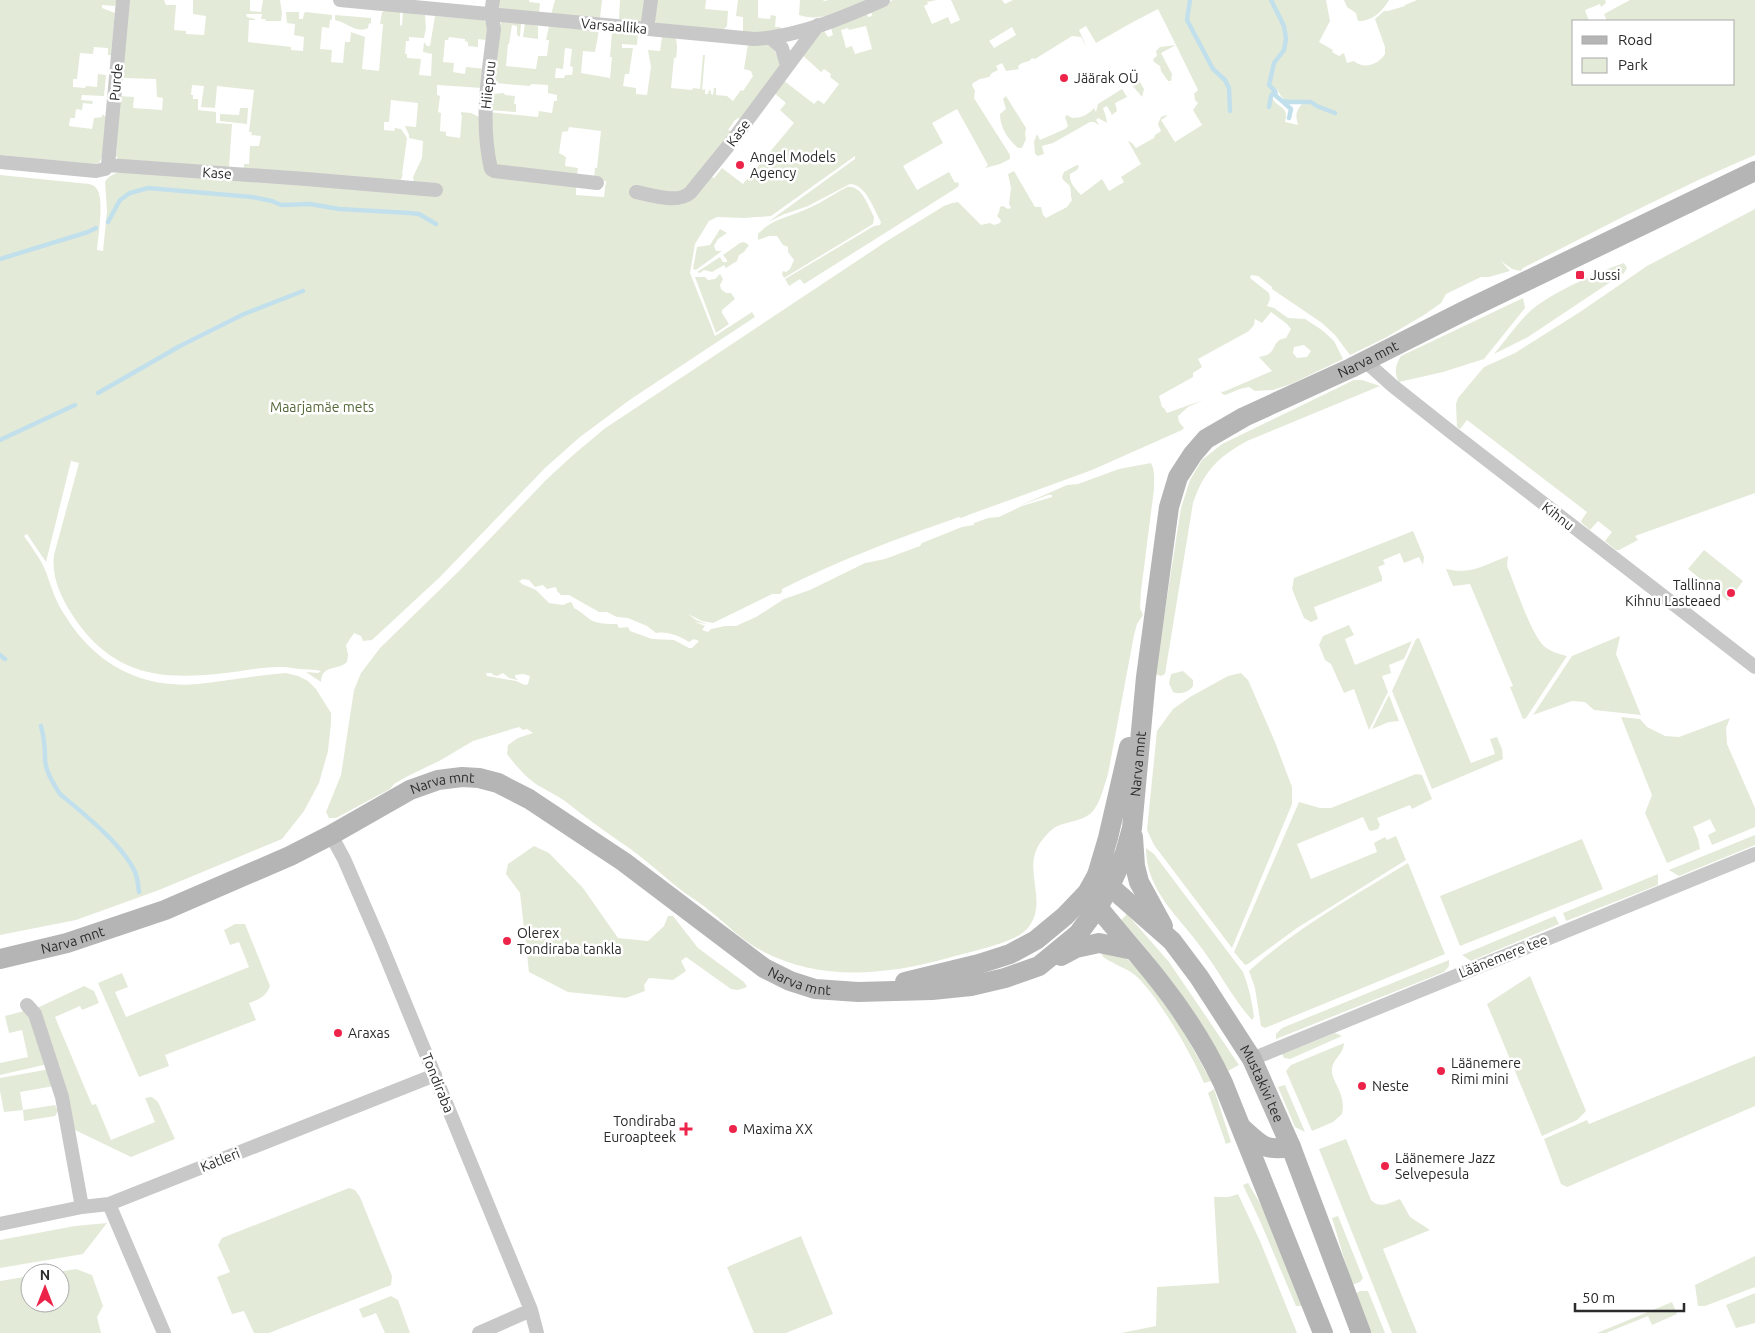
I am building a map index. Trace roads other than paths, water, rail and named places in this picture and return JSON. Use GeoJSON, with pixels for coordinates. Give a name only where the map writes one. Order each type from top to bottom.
{"type":"FeatureCollection","features":[{"type":"Feature","properties":{"kind":"main road","name":"Narva mnt"},"geometry":{"type":"LineString","coordinates":[[0,959],[67,943],[166,910],[290,856],[331,835],[395,797],[430,782],[462,777],[479,778],[498,783],[529,799],[616,857],[764,968],[790,981],[815,989],[858,992],[932,990],[971,986],[1005,978],[1040,966],[1078,934],[1092,900],[1104,880],[1125,853],[1132,828],[1146,677],[1169,507],[1178,477],[1185,464],[1206,439],[1244,417],[1365,361],[1468,309],[1755,172]]}},
{"type":"Feature","properties":{"kind":"main road","name":"Narva mnt"},"geometry":{"type":"LineString","coordinates":[[1104,880],[1108,838],[1146,677]]}},
{"type":"Feature","properties":{"kind":"main road"},"geometry":{"type":"LineString","coordinates":[[1132,828],[1135,866],[1139,882],[1172,941]]}},
{"type":"Feature","properties":{"kind":"main road","name":"Mustakivi tee"},"geometry":{"type":"LineString","coordinates":[[1104,880],[1172,941],[1199,976],[1252,1059],[1291,1147],[1362,1333]]}},
{"type":"Feature","properties":{"kind":"main road","name":"Narva mnt"},"geometry":{"type":"LineString","coordinates":[[858,992],[950,971],[1010,954],[1036,940],[1065,916],[1092,900]]}},
{"type":"Feature","properties":{"kind":"main road"},"geometry":{"type":"LineString","coordinates":[[1092,900],[1160,982],[1188,1020],[1210,1056],[1223,1083],[1323,1333]]}},
{"type":"Feature","properties":{"kind":"main road"},"geometry":{"type":"LineString","coordinates":[[1040,966],[1076,948],[1099,943],[1133,950]]}},
{"type":"Feature","properties":{"kind":"main road"},"geometry":{"type":"LineString","coordinates":[[1240,1126],[1263,1146],[1271,1149],[1291,1147]]}},
{"type":"Feature","properties":{"kind":"street","name":"Purde"},"geometry":{"type":"LineString","coordinates":[[108,165],[123,0]]}},
{"type":"Feature","properties":{"kind":"street","name":"Varsaallika"},"geometry":{"type":"LineString","coordinates":[[340,0],[728,37],[771,38],[818,25],[883,0]]}},
{"type":"Feature","properties":{"kind":"street","name":"Hiiepuu"},"geometry":{"type":"LineString","coordinates":[[493,0],[491,14],[494,29],[484,120],[491,169],[494,171],[597,183]]}},
{"type":"Feature","properties":{"kind":"street"},"geometry":{"type":"LineString","coordinates":[[647,29],[651,0]]}},
{"type":"Feature","properties":{"kind":"street","name":"Kase"},"geometry":{"type":"LineString","coordinates":[[636,192],[675,198],[684,198],[690,193],[729,145],[818,25]]}},
{"type":"Feature","properties":{"kind":"street"},"geometry":{"type":"LineString","coordinates":[[771,38],[782,48],[787,66]]}},
{"type":"Feature","properties":{"kind":"street","name":"Kase"},"geometry":{"type":"LineString","coordinates":[[0,162],[96,172],[105,169],[108,165],[436,190]]}},
{"type":"Feature","properties":{"kind":"street","name":"Kihnu"},"geometry":{"type":"LineString","coordinates":[[1365,361],[1392,386],[1458,438],[1755,667]]}},
{"type":"Feature","properties":{"kind":"street","name":"Tondiraba"},"geometry":{"type":"LineString","coordinates":[[331,835],[350,874],[435,1075],[531,1310],[537,1333]]}},
{"type":"Feature","properties":{"kind":"street","name":"Läänemere tee"},"geometry":{"type":"LineString","coordinates":[[1252,1059],[1755,854]]}},
{"type":"Feature","properties":{"kind":"street"},"geometry":{"type":"LineString","coordinates":[[27,1005],[35,1014],[62,1097],[82,1207]]}},
{"type":"Feature","properties":{"kind":"street","name":"Katleri"},"geometry":{"type":"LineString","coordinates":[[0,1224],[82,1207],[109,1204],[435,1075]]}},
{"type":"Feature","properties":{"kind":"street"},"geometry":{"type":"LineString","coordinates":[[109,1204],[164,1333]]}},
{"type":"Feature","properties":{"kind":"street"},"geometry":{"type":"LineString","coordinates":[[479,1333],[531,1310]]}},
{"type":"Feature","properties":{"kind":"waterway"},"geometry":{"type":"LineString","coordinates":[[1190,0],[1187,20],[1213,69],[1225,80],[1229,88],[1230,111]]}},
{"type":"Feature","properties":{"kind":"waterway"},"geometry":{"type":"LineString","coordinates":[[1271,0],[1284,26],[1286,39],[1284,50],[1274,63],[1269,85],[1275,91],[1276,96],[1282,101],[1311,102],[1335,113]]}},
{"type":"Feature","properties":{"kind":"waterway"},"geometry":{"type":"LineString","coordinates":[[1269,107],[1271,96],[1275,91]]}},
{"type":"Feature","properties":{"kind":"waterway"},"geometry":{"type":"LineString","coordinates":[[1282,101],[1291,109],[1289,118]]}},
{"type":"Feature","properties":{"kind":"waterway"},"geometry":{"type":"LineString","coordinates":[[108,222],[120,200],[130,193],[148,188],[252,197],[281,205],[310,204],[339,209],[419,214],[436,224]]}},
{"type":"Feature","properties":{"kind":"waterway"},"geometry":{"type":"LineString","coordinates":[[0,259],[96,228]]}},
{"type":"Feature","properties":{"kind":"waterway"},"geometry":{"type":"LineString","coordinates":[[98,393],[180,346],[244,314],[303,291]]}},
{"type":"Feature","properties":{"kind":"waterway"},"geometry":{"type":"LineString","coordinates":[[0,440],[75,405]]}},
{"type":"Feature","properties":{"kind":"waterway"},"geometry":{"type":"LineString","coordinates":[[0,655],[5,659]]}},
{"type":"Feature","properties":{"kind":"waterway"},"geometry":{"type":"LineString","coordinates":[[41,726],[46,768],[55,786],[60,794],[112,840],[129,861],[135,872],[139,892]]}},
{"type":"Feature","properties":{"kind":"place","name":"Jäärak OÜ"},"geometry":{"type":"Point","coordinates":[1064,78]}},
{"type":"Feature","properties":{"kind":"place","name":"Angel Models Agency"},"geometry":{"type":"Point","coordinates":[740,165]}},
{"type":"Feature","properties":{"kind":"place","name":"Jussi"},"geometry":{"type":"Point","coordinates":[1580,275]}},
{"type":"Feature","properties":{"kind":"place","name":"Tallinna Kihnu Lasteaed"},"geometry":{"type":"Point","coordinates":[1731,593]}},
{"type":"Feature","properties":{"kind":"place","name":"Olerex Tondiraba tankla"},"geometry":{"type":"Point","coordinates":[507,941]}},
{"type":"Feature","properties":{"kind":"place","name":"Araxas"},"geometry":{"type":"Point","coordinates":[338,1033]}},
{"type":"Feature","properties":{"kind":"place","name":"Läänemere Rimi mini"},"geometry":{"type":"Point","coordinates":[1441,1071]}},
{"type":"Feature","properties":{"kind":"place","name":"Neste"},"geometry":{"type":"Point","coordinates":[1362,1086]}},
{"type":"Feature","properties":{"kind":"place","name":"Tondiraba Euroapteek"},"geometry":{"type":"Point","coordinates":[686,1129]}},
{"type":"Feature","properties":{"kind":"place","name":"Maxima XX"},"geometry":{"type":"Point","coordinates":[733,1129]}},
{"type":"Feature","properties":{"kind":"place","name":"Läänemere Jazz Selvepesula"},"geometry":{"type":"Point","coordinates":[1385,1166]}},
{"type":"Feature","properties":{"kind":"park label","name":"Maarjamäe mets"},"geometry":{"type":"Point","coordinates":[322,407]}}]}
